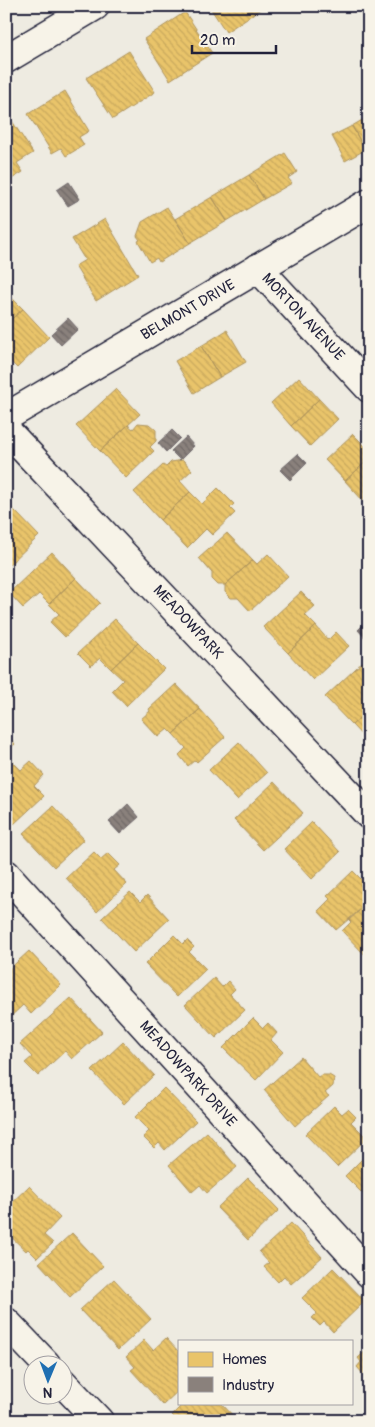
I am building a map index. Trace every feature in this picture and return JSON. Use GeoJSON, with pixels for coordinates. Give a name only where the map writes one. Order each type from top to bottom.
{"type":"FeatureCollection","features":[{"type":"Feature","properties":{"kind":"street"},"geometry":{"type":"LineString","coordinates":[[6,59],[95,6]]}},
{"type":"Feature","properties":{"kind":"street","name":"BELMONT DRIVE"},"geometry":{"type":"LineString","coordinates":[[6,417],[369,203]]}},
{"type":"Feature","properties":{"kind":"street","name":"MORTON AVENUE"},"geometry":{"type":"LineString","coordinates":[[258,268],[369,388]]}},
{"type":"Feature","properties":{"kind":"street","name":"MEADOWPARK"},"geometry":{"type":"LineString","coordinates":[[6,430],[369,815]]}},
{"type":"Feature","properties":{"kind":"street","name":"MEADOWPARK DRIVE"},"geometry":{"type":"LineString","coordinates":[[6,874],[369,1273]]}},
{"type":"Feature","properties":{"kind":"street"},"geometry":{"type":"LineString","coordinates":[[6,1322],[36,1354]]}},
{"type":"Feature","properties":{"kind":"street"},"geometry":{"type":"LineString","coordinates":[[72,1393],[98,1421]]}},
{"type":"Feature","properties":{"kind":"building: Homes"},"geometry":{"type":"Polygon","coordinates":[[[209,6],[265,6],[226,32],[209,6]]]}},
{"type":"Feature","properties":{"kind":"building: Homes"},"geometry":{"type":"Polygon","coordinates":[[[185,12],[212,53],[170,80],[144,39],[185,12]]]}},
{"type":"Feature","properties":{"kind":"building: Homes"},"geometry":{"type":"Polygon","coordinates":[[[129,51],[155,92],[113,119],[86,78],[129,51]]]}},
{"type":"Feature","properties":{"kind":"building: Homes"},"geometry":{"type":"Polygon","coordinates":[[[65,91],[89,131],[79,137],[84,145],[66,156],[61,148],[52,153],[28,114],[65,91]]]}},
{"type":"Feature","properties":{"kind":"building: Homes"},"geometry":{"type":"Polygon","coordinates":[[[369,116],[369,149],[365,150],[352,126],[369,116]]]}},
{"type":"Feature","properties":{"kind":"building: Homes"},"geometry":{"type":"Polygon","coordinates":[[[12,121],[33,153],[17,163],[23,172],[10,180],[6,175],[6,125],[12,121]]]}},
{"type":"Feature","properties":{"kind":"building: Homes"},"geometry":{"type":"Polygon","coordinates":[[[352,126],[365,150],[345,161],[332,136],[352,126]]]}},
{"type":"Feature","properties":{"kind":"building: Homes"},"geometry":{"type":"Polygon","coordinates":[[[285,153],[297,172],[288,178],[292,183],[264,199],[249,175],[285,153]]]}},
{"type":"Feature","properties":{"kind":"building: Homes"},"geometry":{"type":"Polygon","coordinates":[[[249,175],[264,199],[227,221],[212,197],[249,175]]]}},
{"type":"Feature","properties":{"kind":"building: Homes"},"geometry":{"type":"Polygon","coordinates":[[[212,197],[227,221],[190,243],[175,219],[212,197]]]}},
{"type":"Feature","properties":{"kind":"building: Homes"},"geometry":{"type":"Polygon","coordinates":[[[167,207],[190,243],[159,262],[157,258],[150,262],[137,236],[142,222],[167,207]]]}},
{"type":"Feature","properties":{"kind":"building: Homes"},"geometry":{"type":"Polygon","coordinates":[[[105,219],[138,275],[96,301],[75,266],[85,260],[72,239],[105,219]]]}},
{"type":"Feature","properties":{"kind":"building: Homes"},"geometry":{"type":"Polygon","coordinates":[[[6,292],[23,309],[6,324],[6,292]]]}},
{"type":"Feature","properties":{"kind":"building: Homes"},"geometry":{"type":"Polygon","coordinates":[[[23,309],[49,337],[17,368],[6,357],[6,324],[23,309]]]}},
{"type":"Feature","properties":{"kind":"building: Homes"},"geometry":{"type":"Polygon","coordinates":[[[227,330],[246,362],[220,377],[201,346],[227,330]]]}},
{"type":"Feature","properties":{"kind":"building: Homes"},"geometry":{"type":"Polygon","coordinates":[[[201,346],[220,377],[194,393],[175,361],[201,346]]]}},
{"type":"Feature","properties":{"kind":"building: Homes"},"geometry":{"type":"Polygon","coordinates":[[[299,377],[319,399],[291,426],[271,403],[299,377]]]}},
{"type":"Feature","properties":{"kind":"building: Homes"},"geometry":{"type":"Polygon","coordinates":[[[116,389],[140,414],[100,451],[76,426],[116,389]]]}},
{"type":"Feature","properties":{"kind":"building: Homes"},"geometry":{"type":"Polygon","coordinates":[[[319,399],[338,419],[310,446],[291,426],[319,399]]]}},
{"type":"Feature","properties":{"kind":"building: Homes"},"geometry":{"type":"Polygon","coordinates":[[[138,423],[149,424],[156,430],[156,441],[150,447],[154,451],[126,478],[100,451],[128,425],[133,429],[138,423]]]}},
{"type":"Feature","properties":{"kind":"building: Homes"},"geometry":{"type":"Polygon","coordinates":[[[353,434],[369,450],[369,459],[345,481],[325,460],[353,434]]]}},
{"type":"Feature","properties":{"kind":"building: Homes"},"geometry":{"type":"Polygon","coordinates":[[[369,459],[369,500],[365,503],[345,481],[369,459]]]}},
{"type":"Feature","properties":{"kind":"building: Homes"},"geometry":{"type":"Polygon","coordinates":[[[183,460],[192,470],[180,481],[190,492],[160,520],[134,492],[163,465],[166,467],[171,462],[183,460]]]}},
{"type":"Feature","properties":{"kind":"building: Homes"},"geometry":{"type":"Polygon","coordinates":[[[218,488],[234,504],[230,508],[235,513],[212,535],[206,529],[187,548],[160,520],[190,492],[202,504],[218,488]]]}},
{"type":"Feature","properties":{"kind":"building: Homes"},"geometry":{"type":"Polygon","coordinates":[[[6,502],[15,511],[6,520],[6,502]]]}},
{"type":"Feature","properties":{"kind":"building: Homes"},"geometry":{"type":"Polygon","coordinates":[[[15,511],[39,536],[6,568],[6,520],[15,511]]]}},
{"type":"Feature","properties":{"kind":"building: Homes"},"geometry":{"type":"Polygon","coordinates":[[[227,533],[253,560],[225,585],[218,585],[212,579],[212,573],[199,558],[227,533]]]}},
{"type":"Feature","properties":{"kind":"building: Homes"},"geometry":{"type":"Polygon","coordinates":[[[52,552],[76,578],[49,604],[39,594],[23,608],[9,593],[52,552]]]}},
{"type":"Feature","properties":{"kind":"building: Homes"},"geometry":{"type":"Polygon","coordinates":[[[268,554],[288,576],[250,611],[238,598],[231,598],[225,592],[225,585],[253,560],[257,564],[268,554]]]}},
{"type":"Feature","properties":{"kind":"building: Homes"},"geometry":{"type":"Polygon","coordinates":[[[76,578],[100,603],[65,637],[50,622],[59,614],[49,604],[76,578]]]}},
{"type":"Feature","properties":{"kind":"building: Homes"},"geometry":{"type":"Polygon","coordinates":[[[301,592],[315,606],[305,615],[316,626],[288,653],[263,627],[301,592]]]}},
{"type":"Feature","properties":{"kind":"building: Homes"},"geometry":{"type":"Polygon","coordinates":[[[115,619],[138,643],[111,669],[100,658],[91,666],[78,653],[115,619]]]}},
{"type":"Feature","properties":{"kind":"building: Homes"},"geometry":{"type":"Polygon","coordinates":[[[316,626],[328,640],[336,632],[349,646],[313,680],[288,653],[316,626]]]}},
{"type":"Feature","properties":{"kind":"building: Homes"},"geometry":{"type":"Polygon","coordinates":[[[138,643],[164,669],[126,706],[112,691],[123,680],[111,669],[138,643]]]}},
{"type":"Feature","properties":{"kind":"building: Homes"},"geometry":{"type":"Polygon","coordinates":[[[369,656],[369,709],[352,725],[325,697],[369,656]]]}},
{"type":"Feature","properties":{"kind":"building: Homes"},"geometry":{"type":"Polygon","coordinates":[[[176,684],[200,709],[173,734],[168,729],[158,737],[141,719],[176,684]]]}},
{"type":"Feature","properties":{"kind":"building: Homes"},"geometry":{"type":"Polygon","coordinates":[[[200,709],[225,737],[197,762],[195,760],[188,766],[179,755],[186,748],[173,734],[200,709]]]}},
{"type":"Feature","properties":{"kind":"building: Homes"},"geometry":{"type":"Polygon","coordinates":[[[369,709],[369,743],[352,725],[369,709]]]}},
{"type":"Feature","properties":{"kind":"building: Homes"},"geometry":{"type":"Polygon","coordinates":[[[6,734],[15,744],[6,752],[6,734]]]}},
{"type":"Feature","properties":{"kind":"building: Homes"},"geometry":{"type":"Polygon","coordinates":[[[239,742],[267,773],[237,800],[209,770],[239,742]]]}},
{"type":"Feature","properties":{"kind":"building: Homes"},"geometry":{"type":"Polygon","coordinates":[[[12,761],[21,770],[31,761],[44,775],[34,786],[44,796],[14,824],[6,816],[6,767],[12,761]]]}},
{"type":"Feature","properties":{"kind":"building: Homes"},"geometry":{"type":"Polygon","coordinates":[[[274,782],[303,813],[263,850],[234,820],[274,782]]]}},
{"type":"Feature","properties":{"kind":"building: Homes"},"geometry":{"type":"Polygon","coordinates":[[[53,806],[84,839],[54,867],[23,834],[53,806]]]}},
{"type":"Feature","properties":{"kind":"building: Homes"},"geometry":{"type":"Polygon","coordinates":[[[312,822],[340,852],[312,879],[284,849],[312,822]]]}},
{"type":"Feature","properties":{"kind":"building: Homes"},"geometry":{"type":"Polygon","coordinates":[[[94,852],[101,859],[108,853],[120,865],[114,870],[127,884],[97,912],[66,878],[94,852]]]}},
{"type":"Feature","properties":{"kind":"building: Homes"},"geometry":{"type":"Polygon","coordinates":[[[353,871],[369,887],[369,902],[336,930],[318,911],[330,899],[327,896],[353,871]]]}},
{"type":"Feature","properties":{"kind":"building: Homes"},"geometry":{"type":"Polygon","coordinates":[[[130,892],[140,902],[147,895],[169,919],[134,952],[102,918],[130,892]]]}},
{"type":"Feature","properties":{"kind":"building: Homes"},"geometry":{"type":"Polygon","coordinates":[[[369,902],[369,954],[366,956],[342,931],[351,922],[349,920],[369,902]]]}},
{"type":"Feature","properties":{"kind":"building: Homes"},"geometry":{"type":"Polygon","coordinates":[[[174,935],[183,944],[187,940],[194,947],[189,952],[206,969],[177,997],[145,964],[174,935]]]}},
{"type":"Feature","properties":{"kind":"building: Homes"},"geometry":{"type":"Polygon","coordinates":[[[29,951],[61,985],[31,1014],[23,1005],[8,1019],[6,1017],[6,972],[29,951]]]}},
{"type":"Feature","properties":{"kind":"building: Homes"},"geometry":{"type":"Polygon","coordinates":[[[214,978],[222,987],[228,981],[235,989],[230,994],[245,1010],[216,1038],[185,1005],[214,978]]]}},
{"type":"Feature","properties":{"kind":"building: Homes"},"geometry":{"type":"Polygon","coordinates":[[[71,998],[102,1032],[72,1059],[65,1051],[38,1076],[25,1063],[32,1057],[20,1044],[71,998]]]}},
{"type":"Feature","properties":{"kind":"building: Homes"},"geometry":{"type":"Polygon","coordinates":[[[253,1018],[263,1028],[268,1023],[277,1033],[271,1040],[283,1052],[256,1080],[223,1048],[253,1018]]]}},
{"type":"Feature","properties":{"kind":"building: Homes"},"geometry":{"type":"Polygon","coordinates":[[[123,1042],[154,1075],[124,1104],[92,1071],[123,1042]]]}},
{"type":"Feature","properties":{"kind":"building: Homes"},"geometry":{"type":"Polygon","coordinates":[[[301,1057],[318,1077],[329,1075],[334,1078],[333,1086],[325,1093],[329,1096],[295,1126],[264,1090],[301,1057]]]}},
{"type":"Feature","properties":{"kind":"building: Homes"},"geometry":{"type":"Polygon","coordinates":[[[164,1088],[196,1121],[165,1150],[159,1143],[154,1148],[143,1137],[149,1131],[135,1117],[164,1088]]]}},
{"type":"Feature","properties":{"kind":"building: Homes"},"geometry":{"type":"Polygon","coordinates":[[[334,1106],[342,1114],[348,1109],[356,1117],[351,1122],[367,1138],[337,1167],[305,1134],[334,1106]]]}},
{"type":"Feature","properties":{"kind":"building: Homes"},"geometry":{"type":"Polygon","coordinates":[[[207,1132],[237,1167],[207,1193],[200,1185],[192,1192],[169,1165],[207,1132]]]}},
{"type":"Feature","properties":{"kind":"building: Homes"},"geometry":{"type":"Polygon","coordinates":[[[369,1152],[369,1200],[345,1176],[369,1152]]]}},
{"type":"Feature","properties":{"kind":"building: Homes"},"geometry":{"type":"Polygon","coordinates":[[[248,1178],[279,1210],[248,1240],[217,1208],[248,1178]]]}},
{"type":"Feature","properties":{"kind":"building: Homes"},"geometry":{"type":"Polygon","coordinates":[[[29,1186],[60,1218],[44,1235],[53,1243],[37,1258],[28,1249],[26,1251],[6,1232],[6,1208],[29,1186]]]}},
{"type":"Feature","properties":{"kind":"building: Homes"},"geometry":{"type":"Polygon","coordinates":[[[291,1223],[322,1257],[291,1284],[284,1276],[278,1282],[264,1267],[269,1263],[259,1252],[291,1223]]]}},
{"type":"Feature","properties":{"kind":"building: Homes"},"geometry":{"type":"Polygon","coordinates":[[[72,1233],[103,1266],[70,1297],[39,1263],[72,1233]]]}},
{"type":"Feature","properties":{"kind":"building: Homes"},"geometry":{"type":"Polygon","coordinates":[[[333,1268],[365,1301],[333,1332],[324,1322],[320,1326],[312,1318],[317,1313],[302,1298],[333,1268]]]}},
{"type":"Feature","properties":{"kind":"building: Homes"},"geometry":{"type":"Polygon","coordinates":[[[114,1279],[151,1319],[118,1350],[80,1310],[114,1279]]]}},
{"type":"Feature","properties":{"kind":"building: Homes"},"geometry":{"type":"Polygon","coordinates":[[[166,1338],[178,1351],[178,1391],[163,1405],[131,1370],[135,1367],[126,1357],[144,1340],[153,1350],[166,1338]]]}},
{"type":"Feature","properties":{"kind":"building: Homes"},"geometry":{"type":"Polygon","coordinates":[[[369,1348],[369,1372],[365,1376],[357,1367],[361,1362],[358,1358],[369,1348]]]}},
{"type":"Feature","properties":{"kind":"building: Homes"},"geometry":{"type":"Polygon","coordinates":[[[183,1404],[222,1404],[238,1421],[178,1421],[172,1415],[183,1404]]]}},
{"type":"Feature","properties":{"kind":"building: Industry"},"geometry":{"type":"Polygon","coordinates":[[[69,182],[80,199],[68,206],[57,190],[69,182]]]}},
{"type":"Feature","properties":{"kind":"building: Industry"},"geometry":{"type":"Polygon","coordinates":[[[68,318],[78,329],[61,345],[51,334],[68,318]]]}},
{"type":"Feature","properties":{"kind":"building: Industry"},"geometry":{"type":"Polygon","coordinates":[[[172,430],[180,438],[166,452],[158,443],[172,430]]]}},
{"type":"Feature","properties":{"kind":"building: Industry"},"geometry":{"type":"Polygon","coordinates":[[[186,437],[194,446],[180,460],[171,451],[186,437]]]}},
{"type":"Feature","properties":{"kind":"building: Industry"},"geometry":{"type":"Polygon","coordinates":[[[298,454],[307,463],[290,480],[280,470],[298,454]]]}},
{"type":"Feature","properties":{"kind":"building: Industry"},"geometry":{"type":"Polygon","coordinates":[[[369,619],[369,639],[367,640],[358,630],[369,619]]]}},
{"type":"Feature","properties":{"kind":"building: Industry"},"geometry":{"type":"Polygon","coordinates":[[[128,804],[139,817],[120,834],[109,822],[128,804]]]}}]}
